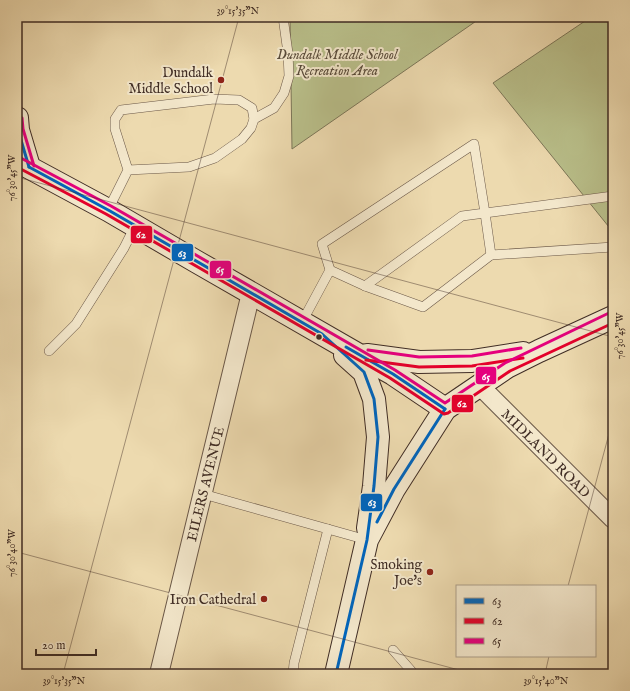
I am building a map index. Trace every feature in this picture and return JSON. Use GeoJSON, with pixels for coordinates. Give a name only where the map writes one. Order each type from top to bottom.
{"type":"FeatureCollection","features":[{"type":"Feature","properties":{"kind":"street"},"geometry":{"type":"LineString","coordinates":[[17,118],[23,164],[108,210],[393,374],[445,409]]}},
{"type":"Feature","properties":{"kind":"street","name":"EILERS AVENUE"},"geometry":{"type":"LineString","coordinates":[[159,674],[251,293]]}},
{"type":"Feature","properties":{"kind":"street"},"geometry":{"type":"LineString","coordinates":[[367,540],[394,489],[445,409],[507,367],[613,317]]}},
{"type":"Feature","properties":{"kind":"street"},"geometry":{"type":"LineString","coordinates":[[322,334],[364,372],[374,399],[378,437],[374,486],[367,540],[337,673]]}},
{"type":"Feature","properties":{"kind":"street"},"geometry":{"type":"LineString","coordinates":[[358,354],[420,362],[472,361],[539,351]]}},
{"type":"Feature","properties":{"kind":"street","name":"MIDLAND ROAD"},"geometry":{"type":"LineString","coordinates":[[480,386],[613,520]]}},
{"type":"Feature","properties":{"kind":"lane"},"geometry":{"type":"LineString","coordinates":[[254,119],[274,108],[284,93],[288,76],[288,54],[283,17]]}},
{"type":"Feature","properties":{"kind":"lane"},"geometry":{"type":"LineString","coordinates":[[108,210],[128,170],[115,129],[115,119],[121,110],[214,99],[239,100],[252,108],[254,119],[251,128],[242,139],[215,158],[189,167],[128,170]]}},
{"type":"Feature","properties":{"kind":"lane"},"geometry":{"type":"LineString","coordinates":[[302,322],[330,270],[322,244],[474,144],[491,255]]}},
{"type":"Feature","properties":{"kind":"lane"},"geometry":{"type":"LineString","coordinates":[[365,286],[462,216],[613,196]]}},
{"type":"Feature","properties":{"kind":"lane"},"geometry":{"type":"LineString","coordinates":[[49,351],[76,324],[124,248],[135,226]]}},
{"type":"Feature","properties":{"kind":"lane"},"geometry":{"type":"LineString","coordinates":[[330,270],[365,286],[423,307],[491,255],[613,247]]}},
{"type":"Feature","properties":{"kind":"lane"},"geometry":{"type":"LineString","coordinates":[[203,494],[367,540]]}},
{"type":"Feature","properties":{"kind":"lane"},"geometry":{"type":"LineString","coordinates":[[293,674],[294,663],[328,530]]}},
{"type":"Feature","properties":{"kind":"lane"},"geometry":{"type":"LineString","coordinates":[[393,650],[414,674]]}},
{"type":"Feature","properties":{"kind":"green space","name":"Dundalk Middle School Recreation Area"},"geometry":{"type":"Polygon","coordinates":[[[290,17],[482,17],[292,149],[290,17]]]}},
{"type":"Feature","properties":{"kind":"green space"},"geometry":{"type":"Polygon","coordinates":[[[591,17],[613,17],[613,232],[493,83],[591,17]]]}},
{"type":"Feature","properties":{"kind":"transit line","name":"63"},"geometry":{"type":"LineString","coordinates":[[17,118],[18,130],[29,167]]}},
{"type":"Feature","properties":{"kind":"transit line","name":"65"},"geometry":{"type":"LineString","coordinates":[[22,118],[23,129],[34,166]]}},
{"type":"Feature","properties":{"kind":"transit line","name":"65"},"geometry":{"type":"LineString","coordinates":[[19,157],[111,206],[395,370],[445,403],[505,363],[611,312]]}},
{"type":"Feature","properties":{"kind":"transit line","name":"62"},"geometry":{"type":"LineString","coordinates":[[17,167],[106,214],[390,378],[444,414],[448,413],[510,371],[613,323]]}},
{"type":"Feature","properties":{"kind":"transit line","name":"63"},"geometry":{"type":"LineString","coordinates":[[29,167],[110,211],[322,334],[364,372],[374,399],[378,437],[374,486],[367,540],[336,674]]}},
{"type":"Feature","properties":{"kind":"transit line","name":"63"},"geometry":{"type":"LineString","coordinates":[[346,347],[393,374],[445,409]]}},
{"type":"Feature","properties":{"kind":"transit line","name":"65"},"geometry":{"type":"LineString","coordinates":[[368,350],[419,357],[472,356],[521,348]]}},
{"type":"Feature","properties":{"kind":"transit line","name":"62"},"geometry":{"type":"LineString","coordinates":[[366,360],[419,367],[472,366],[523,358]]}},
{"type":"Feature","properties":{"kind":"transit line","name":"63"},"geometry":{"type":"LineString","coordinates":[[377,522],[394,489],[445,409]]}},
{"type":"Feature","properties":{"kind":"place","name":"Dundalk Middle School"},"geometry":{"type":"Point","coordinates":[221,80]}},
{"type":"Feature","properties":{"kind":"place","name":"Smoking Joe's"},"geometry":{"type":"Point","coordinates":[430,572]}},
{"type":"Feature","properties":{"kind":"place","name":"Iron Cathedral"},"geometry":{"type":"Point","coordinates":[264,599]}}]}
